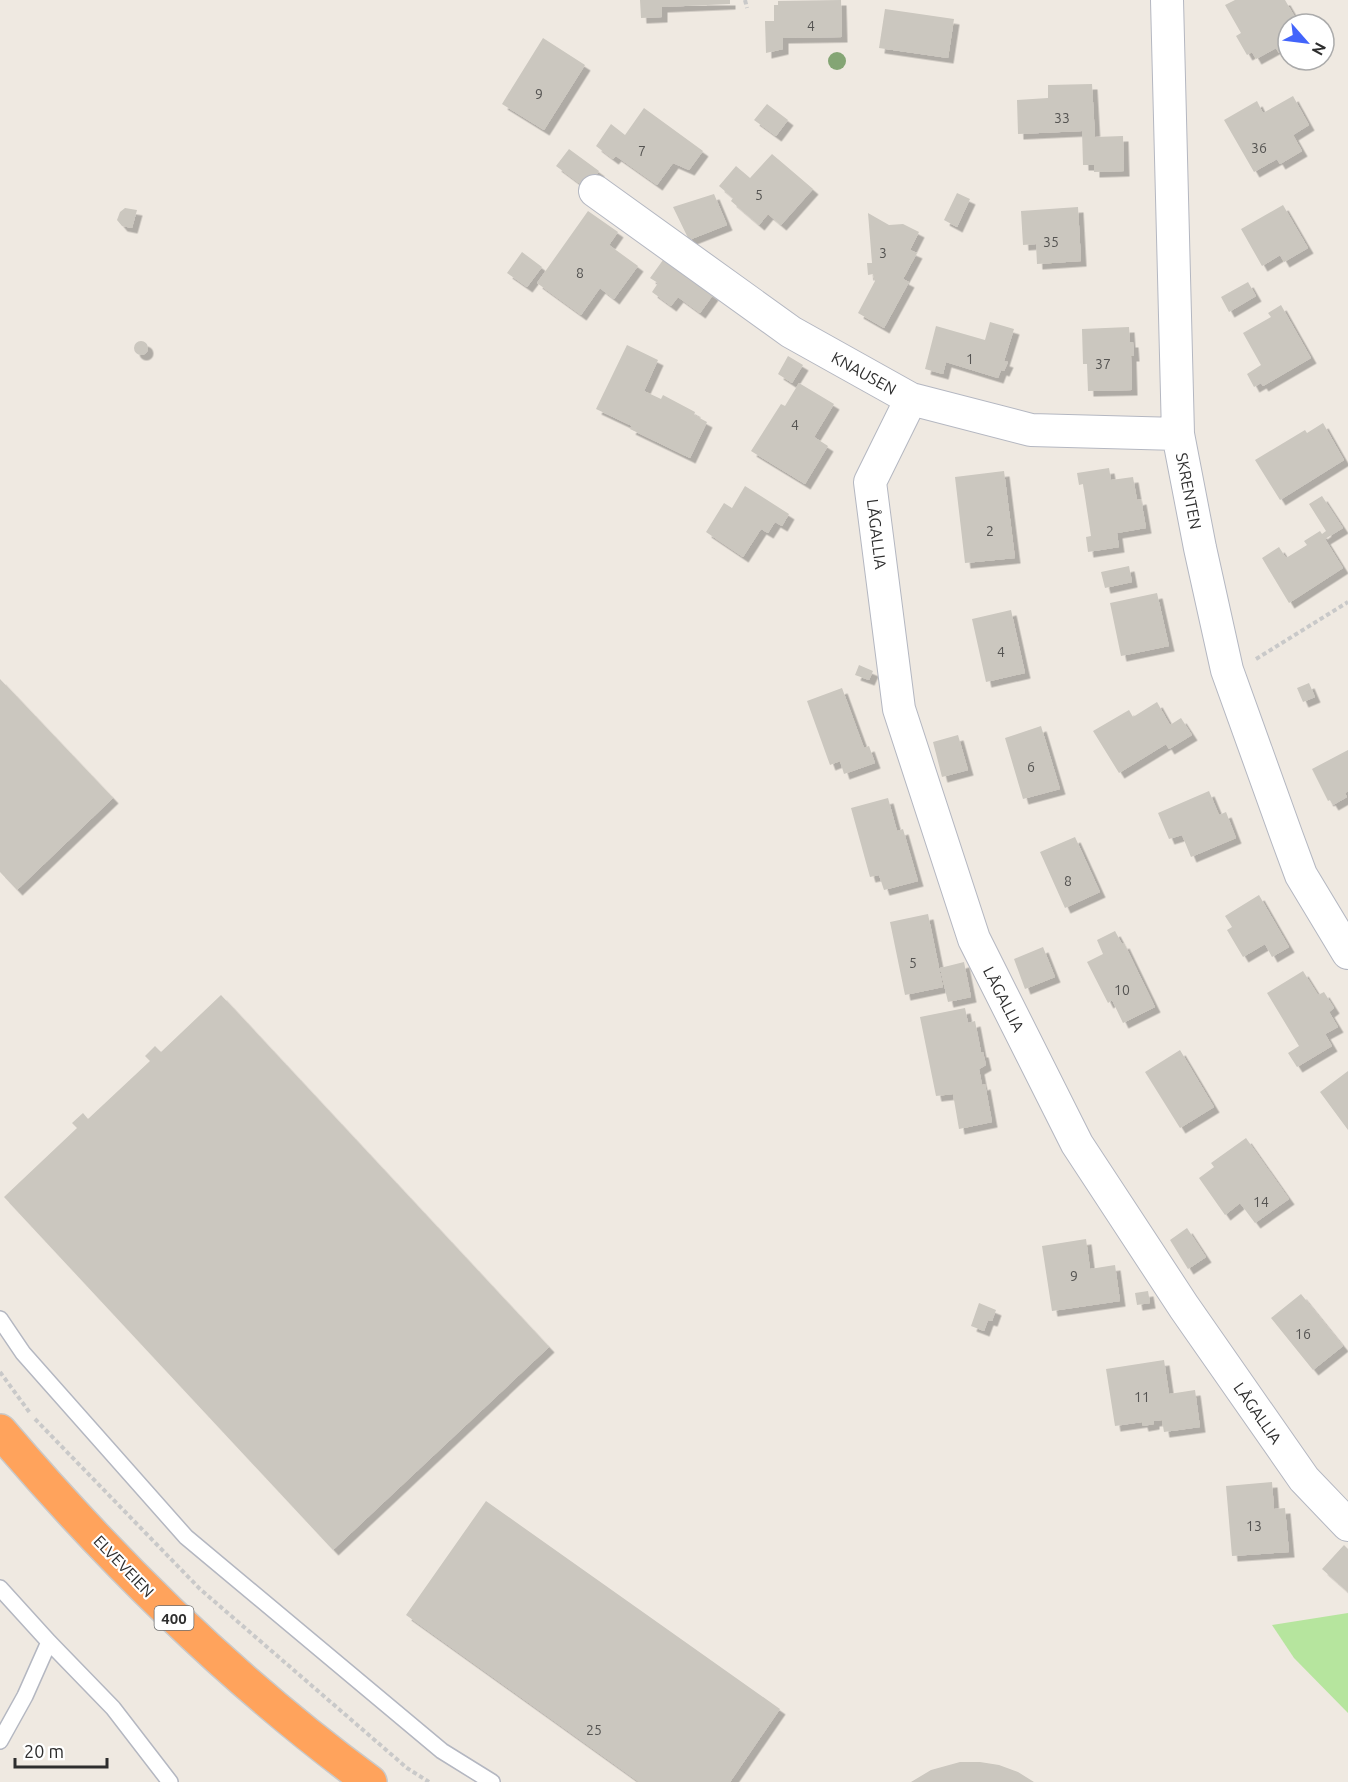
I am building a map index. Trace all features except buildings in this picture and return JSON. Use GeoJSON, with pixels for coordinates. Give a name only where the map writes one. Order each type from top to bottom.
{"type":"FeatureCollection","features":[{"type":"Feature","properties":{"kind":"highway","name":"ELVEVEIEN"},"geometry":{"type":"LineString","coordinates":[[0,1431],[112,1556],[195,1639],[370,1782]]}},
{"type":"Feature","properties":{"kind":"street","name":"SKRENTEN"},"geometry":{"type":"LineString","coordinates":[[1167,0],[1178,434],[1227,670],[1301,875],[1348,953]]}},
{"type":"Feature","properties":{"kind":"street","name":"KNAUSEN"},"geometry":{"type":"LineString","coordinates":[[594,191],[791,332],[911,399],[1031,430],[1178,434]]}},
{"type":"Feature","properties":{"kind":"street","name":"LÅGALLIA"},"geometry":{"type":"LineString","coordinates":[[911,399],[870,482],[899,709],[974,939],[1077,1143],[1184,1307],[1304,1479],[1348,1525]]}},
{"type":"Feature","properties":{"kind":"lane"},"geometry":{"type":"LineString","coordinates":[[0,1319],[23,1353],[186,1537],[442,1751],[492,1782]]}},
{"type":"Feature","properties":{"kind":"lane"},"geometry":{"type":"LineString","coordinates":[[0,1588],[113,1708],[170,1782]]}},
{"type":"Feature","properties":{"kind":"lane"},"geometry":{"type":"LineString","coordinates":[[0,1741],[25,1696],[49,1642]]}},
{"type":"Feature","properties":{"kind":"path"},"geometry":{"type":"LineString","coordinates":[[745,0],[747,8]]}},
{"type":"Feature","properties":{"kind":"path"},"geometry":{"type":"LineString","coordinates":[[1247,664],[1348,602]]}},
{"type":"Feature","properties":{"kind":"green space"},"geometry":{"type":"Polygon","coordinates":[[[1348,1613],[1348,1713],[1294,1658],[1272,1625],[1348,1613]]]}}]}
